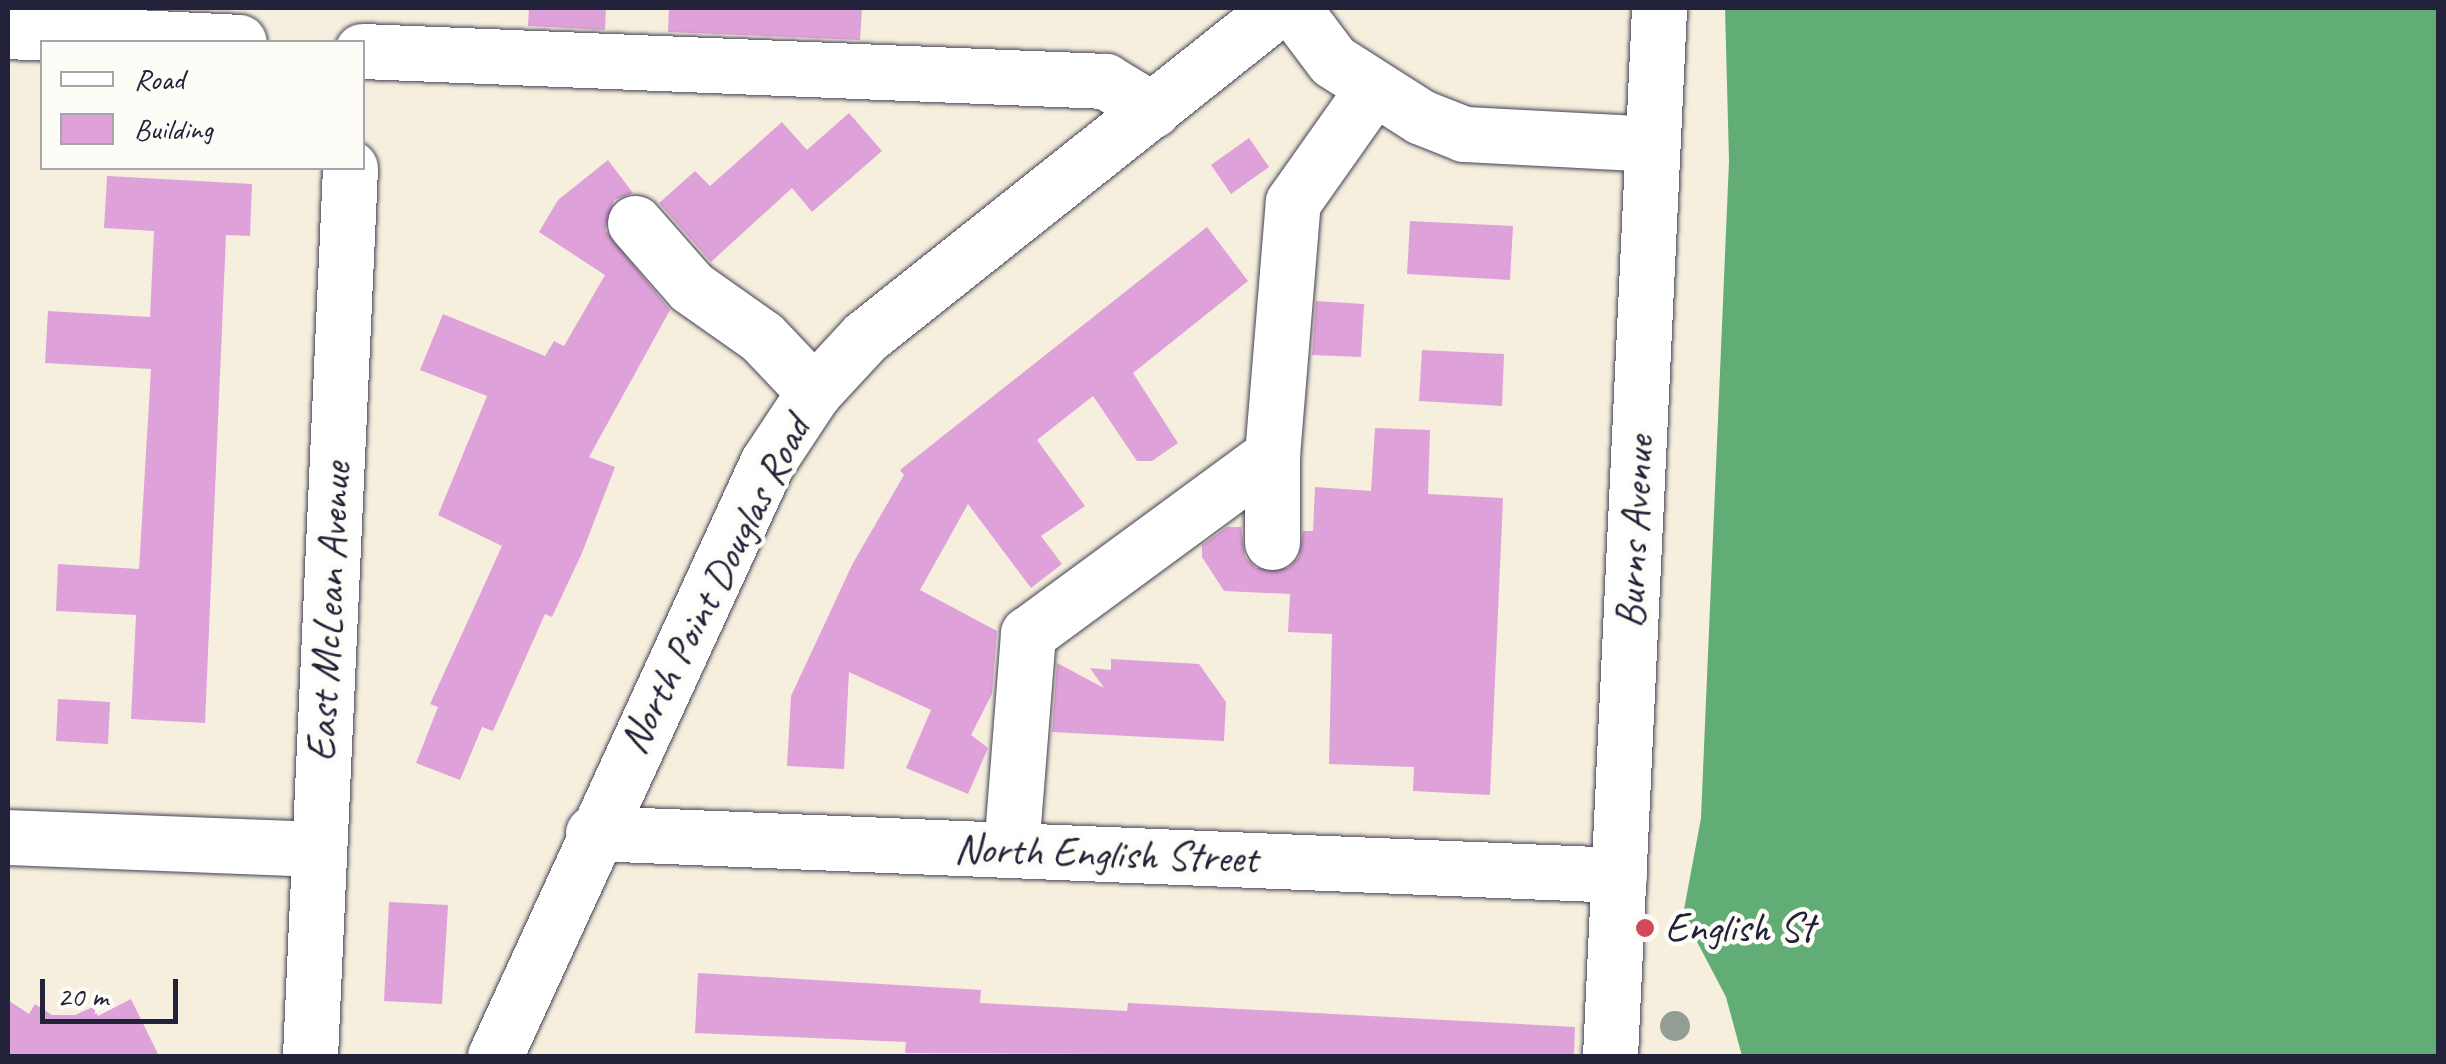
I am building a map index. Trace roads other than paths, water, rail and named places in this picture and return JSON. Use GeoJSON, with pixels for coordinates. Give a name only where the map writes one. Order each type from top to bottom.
{"type":"FeatureCollection","features":[{"type":"Feature","properties":{"kind":"street"},"geometry":{"type":"LineString","coordinates":[[356,40],[358,8]]}},
{"type":"Feature","properties":{"kind":"street","name":"North Point Douglas Road"},"geometry":{"type":"LineString","coordinates":[[495,1056],[593,832],[767,463],[814,392],[865,337],[1279,8]]}},
{"type":"Feature","properties":{"kind":"street"},"geometry":{"type":"LineString","coordinates":[[1292,8],[1333,61],[1372,90],[1464,134],[1652,144]]}},
{"type":"Feature","properties":{"kind":"street","name":"Burns Avenue"},"geometry":{"type":"LineString","coordinates":[[1610,1056],[1658,8]]}},
{"type":"Feature","properties":{"kind":"street"},"geometry":{"type":"LineString","coordinates":[[8,32],[193,40]]}},
{"type":"Feature","properties":{"kind":"street"},"geometry":{"type":"LineString","coordinates":[[365,51],[1105,81],[1153,110]]}},
{"type":"Feature","properties":{"kind":"street"},"geometry":{"type":"LineString","coordinates":[[1272,542],[1272,455],[1293,202],[1372,90]]}},
{"type":"Feature","properties":{"kind":"street","name":"East McLean Avenue"},"geometry":{"type":"LineString","coordinates":[[310,1056],[350,170]]}},
{"type":"Feature","properties":{"kind":"street"},"geometry":{"type":"LineString","coordinates":[[635,224],[692,288],[762,337],[814,392]]}},
{"type":"Feature","properties":{"kind":"street"},"geometry":{"type":"LineString","coordinates":[[1011,850],[1028,634],[1272,455]]}},
{"type":"Feature","properties":{"kind":"street","name":"North English Street"},"geometry":{"type":"LineString","coordinates":[[593,832],[1620,876]]}},
{"type":"Feature","properties":{"kind":"street"},"geometry":{"type":"LineString","coordinates":[[8,838],[317,849]]}},
{"type":"Feature","properties":{"kind":"place","name":"English St"},"geometry":{"type":"Point","coordinates":[1645,928]}}]}
